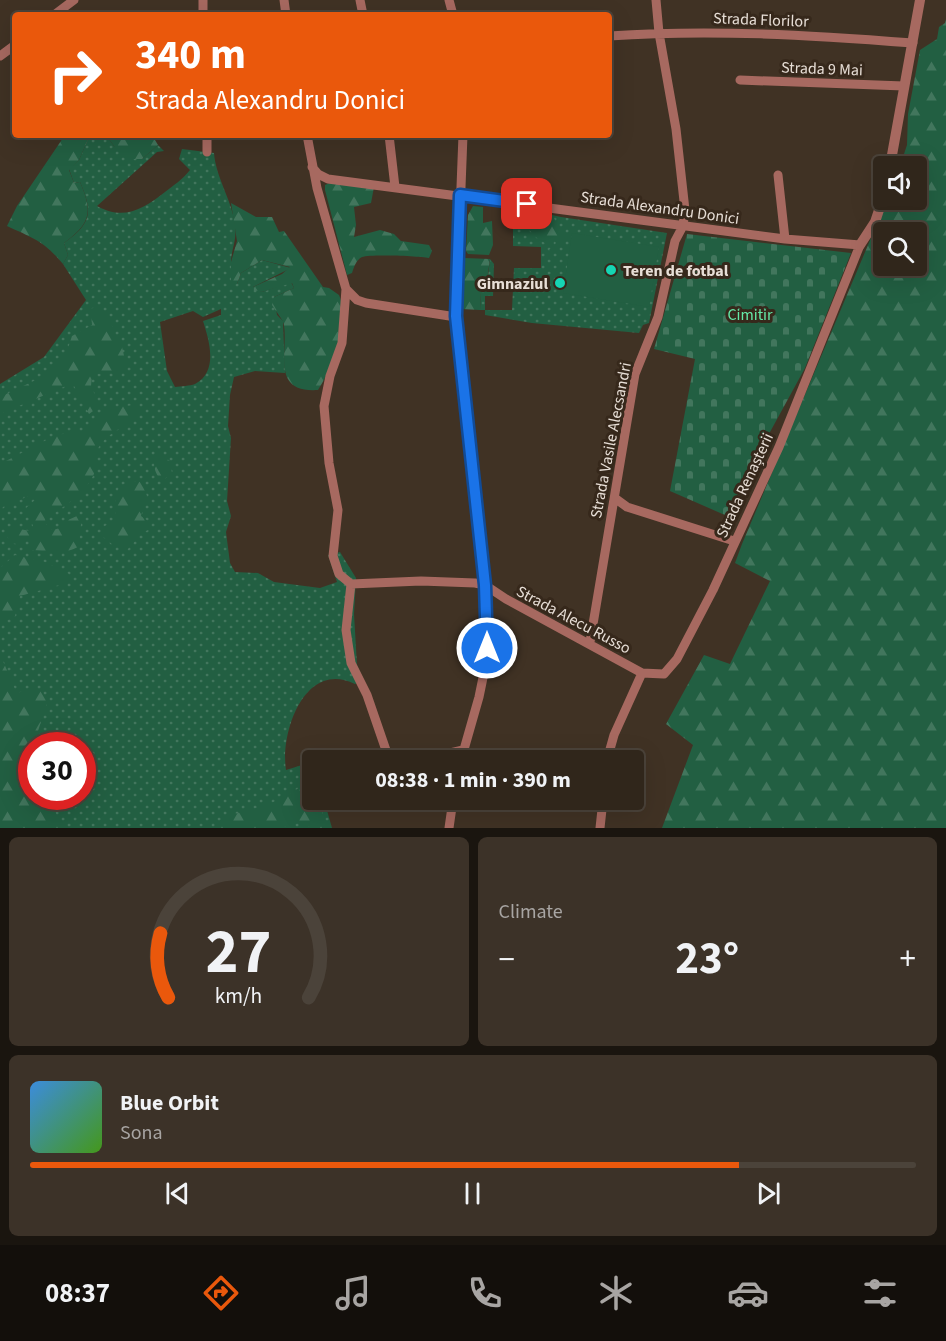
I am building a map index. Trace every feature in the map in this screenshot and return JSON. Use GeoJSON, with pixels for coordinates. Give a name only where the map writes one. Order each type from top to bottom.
{"type":"FeatureCollection","features":[{"type":"Feature","properties":{"kind":"street"},"geometry":{"type":"LineString","coordinates":[[58,12],[74,0]]}},
{"type":"Feature","properties":{"kind":"street","name":"Strada Vasile Alecsandri"},"geometry":{"type":"LineString","coordinates":[[590,642],[635,374],[658,317],[675,241],[683,226],[685,210],[676,129],[659,33],[656,0]]}},
{"type":"Feature","properties":{"kind":"street"},"geometry":{"type":"LineString","coordinates":[[892,156],[920,0]]}},
{"type":"Feature","properties":{"kind":"street","name":"Strada Florilor"},"geometry":{"type":"LineString","coordinates":[[612,36],[659,33],[768,33],[913,43]]}},
{"type":"Feature","properties":{"kind":"street","name":"Strada 9 Mai"},"geometry":{"type":"LineString","coordinates":[[740,80],[904,86]]}},
{"type":"Feature","properties":{"kind":"street"},"geometry":{"type":"LineString","coordinates":[[207,138],[207,152]]}},
{"type":"Feature","properties":{"kind":"street"},"geometry":{"type":"LineString","coordinates":[[307,138],[312,167],[346,289],[342,343],[330,376],[324,406],[329,463],[338,510],[333,556],[339,574],[351,584],[421,581],[485,585]]}},
{"type":"Feature","properties":{"kind":"street"},"geometry":{"type":"LineString","coordinates":[[389,138],[395,187]]}},
{"type":"Feature","properties":{"kind":"street"},"geometry":{"type":"LineString","coordinates":[[463,138],[456,316],[486,606],[486,663],[463,750]]}},
{"type":"Feature","properties":{"kind":"street","name":"Strada Alexandru Donici"},"geometry":{"type":"LineString","coordinates":[[312,167],[318,174],[328,178],[785,239],[860,245]]}},
{"type":"Feature","properties":{"kind":"street"},"geometry":{"type":"LineString","coordinates":[[778,175],[785,239]]}},
{"type":"Feature","properties":{"kind":"street","name":"Strada Renașterii"},"geometry":{"type":"LineString","coordinates":[[642,673],[664,674],[671,669],[713,590],[779,447],[860,245],[875,222],[879,210]]}},
{"type":"Feature","properties":{"kind":"street"},"geometry":{"type":"LineString","coordinates":[[346,289],[357,300],[366,303],[456,316]]}},
{"type":"Feature","properties":{"kind":"street"},"geometry":{"type":"LineString","coordinates":[[615,499],[627,507],[734,541]]}},
{"type":"Feature","properties":{"kind":"street"},"geometry":{"type":"LineString","coordinates":[[351,584],[346,630],[351,663],[367,694],[386,750]]}},
{"type":"Feature","properties":{"kind":"street","name":"Strada Alecu Russo"},"geometry":{"type":"LineString","coordinates":[[485,585],[506,599],[590,642],[642,673]]}},
{"type":"Feature","properties":{"kind":"street"},"geometry":{"type":"LineString","coordinates":[[486,606],[506,599]]}},
{"type":"Feature","properties":{"kind":"street"},"geometry":{"type":"LineString","coordinates":[[610,750],[614,735],[642,673]]}},
{"type":"Feature","properties":{"kind":"street"},"geometry":{"type":"LineString","coordinates":[[449,828],[452,810]]}},
{"type":"Feature","properties":{"kind":"street"},"geometry":{"type":"LineString","coordinates":[[600,828],[602,810]]}},
{"type":"Feature","properties":{"kind":"green space"},"geometry":{"type":"Polygon","coordinates":[[[946,19],[946,828],[662,828],[693,745],[666,724],[704,655],[730,664],[770,581],[735,563],[873,233],[873,276],[927,276],[927,222],[878,222],[883,210],[927,210],[927,156],[903,156],[907,145],[908,114],[920,50],[937,39],[939,27],[945,23],[946,19]]]}},
{"type":"Feature","properties":{"kind":"green space"},"geometry":{"type":"Polygon","coordinates":[[[63,138],[89,138],[79,160],[69,170],[74,183],[80,182],[84,192],[88,209],[87,216],[80,229],[64,243],[68,255],[63,264],[44,245],[7,226],[17,206],[63,138]]]}},
{"type":"Feature","properties":{"kind":"green space"},"geometry":{"type":"Polygon","coordinates":[[[89,138],[108,138],[114,146],[142,159],[158,145],[164,151],[157,152],[97,206],[116,213],[141,208],[187,174],[190,170],[179,159],[182,149],[214,153],[235,224],[231,261],[237,284],[241,273],[262,260],[291,268],[253,287],[262,292],[291,282],[294,288],[274,297],[277,315],[283,321],[285,373],[255,371],[234,377],[228,426],[231,438],[227,501],[231,516],[226,532],[230,563],[235,572],[258,573],[274,582],[320,588],[337,582],[328,555],[340,552],[356,578],[354,614],[357,665],[364,680],[355,684],[337,679],[322,682],[310,690],[292,719],[285,754],[286,770],[302,765],[302,810],[327,810],[332,828],[0,828],[0,384],[44,357],[86,300],[63,264],[68,255],[64,243],[85,223],[88,209],[80,182],[74,183],[69,169],[79,160],[89,138]],[[221,309],[203,317],[193,311],[160,322],[167,371],[175,387],[195,384],[207,371],[210,355],[203,321],[221,315],[221,309]]]}},
{"type":"Feature","properties":{"kind":"green space"},"geometry":{"type":"Polygon","coordinates":[[[108,138],[154,138],[158,145],[142,159],[129,159],[108,138]]]}},
{"type":"Feature","properties":{"kind":"green space"},"geometry":{"type":"Polygon","coordinates":[[[332,182],[374,187],[371,203],[354,207],[356,225],[354,237],[380,230],[394,234],[401,241],[429,245],[432,251],[429,258],[362,257],[352,273],[347,275],[325,190],[325,185],[332,182]]]}},
{"type":"Feature","properties":{"kind":"green space"},"geometry":{"type":"Polygon","coordinates":[[[231,203],[256,217],[272,217],[279,232],[284,231],[323,287],[339,295],[342,317],[338,344],[329,370],[318,390],[303,389],[293,385],[285,370],[284,325],[272,305],[274,297],[294,288],[292,283],[262,292],[254,290],[253,287],[282,274],[290,267],[262,260],[241,273],[237,284],[231,285],[231,262],[237,241],[231,203]]]}},
{"type":"Feature","properties":{"kind":"green space"},"geometry":{"type":"Polygon","coordinates":[[[473,206],[483,207],[483,223],[492,221],[493,245],[489,255],[468,254],[466,251],[468,215],[473,206]]]}},
{"type":"Feature","properties":{"kind":"green space","name":"Gimnaziul"},"geometry":{"type":"Polygon","coordinates":[[[513,206],[561,217],[667,233],[649,323],[643,325],[639,333],[532,323],[485,315],[485,310],[512,310],[514,268],[541,268],[541,247],[513,246],[513,206]]]}},
{"type":"Feature","properties":{"kind":"green space"},"geometry":{"type":"Polygon","coordinates":[[[528,210],[554,218],[557,225],[565,231],[565,243],[553,252],[549,250],[556,243],[552,238],[545,243],[533,234],[524,217],[523,212],[528,210]]]}},
{"type":"Feature","properties":{"kind":"green space","name":"Teren de fotbal"},"geometry":{"type":"Polygon","coordinates":[[[572,233],[659,247],[649,307],[563,293],[572,233]]]}},
{"type":"Feature","properties":{"kind":"green space","name":"Cimitir"},"geometry":{"type":"Polygon","coordinates":[[[687,234],[851,253],[805,368],[770,432],[734,519],[670,491],[695,359],[654,349],[687,234]]]}},
{"type":"Feature","properties":{"kind":"green space"},"geometry":{"type":"Polygon","coordinates":[[[464,258],[490,259],[486,287],[481,292],[480,310],[462,309],[464,258]]]}},
{"type":"Feature","properties":{"kind":"green space"},"geometry":{"type":"Polygon","coordinates":[[[490,259],[494,264],[493,296],[485,296],[485,310],[480,310],[481,292],[487,286],[490,259]]]}},
{"type":"Feature","properties":{"kind":"green space"},"geometry":{"type":"Polygon","coordinates":[[[96,306],[114,328],[114,335],[120,338],[127,369],[92,375],[91,386],[100,406],[89,414],[74,386],[66,386],[0,414],[0,397],[42,377],[65,357],[72,336],[92,325],[91,309],[96,306]]]}},
{"type":"Feature","properties":{"kind":"green space"},"geometry":{"type":"Polygon","coordinates":[[[135,405],[139,413],[130,422],[108,436],[100,445],[96,468],[87,485],[60,510],[45,518],[46,524],[52,530],[65,527],[68,520],[77,516],[81,524],[79,546],[68,551],[56,552],[31,550],[28,539],[22,545],[11,543],[5,533],[14,528],[30,531],[33,526],[26,508],[36,499],[31,495],[3,507],[0,513],[0,468],[6,461],[56,435],[83,431],[105,408],[135,405]]]}},
{"type":"Feature","properties":{"kind":"green space"},"geometry":{"type":"Polygon","coordinates":[[[161,455],[170,461],[172,473],[162,481],[156,473],[154,464],[155,457],[161,455]]]}},
{"type":"Feature","properties":{"kind":"green space"},"geometry":{"type":"Polygon","coordinates":[[[130,481],[142,482],[147,496],[141,516],[148,521],[150,529],[142,533],[127,550],[113,545],[102,536],[103,527],[116,520],[115,503],[119,487],[130,481]]]}},
{"type":"Feature","properties":{"kind":"green space"},"geometry":{"type":"Polygon","coordinates":[[[15,555],[45,562],[69,574],[63,584],[20,596],[15,616],[0,624],[0,568],[15,555]]]}},
{"type":"Feature","properties":{"kind":"green space"},"geometry":{"type":"Polygon","coordinates":[[[0,654],[17,694],[25,689],[40,689],[48,700],[38,732],[18,732],[18,810],[54,810],[63,828],[0,828],[0,654]]]}},
{"type":"Feature","properties":{"kind":"green space"},"geometry":{"type":"Polygon","coordinates":[[[302,788],[302,810],[322,810],[326,828],[313,828],[298,823],[280,828],[218,828],[225,816],[255,809],[302,788]]]}},
{"type":"Feature","properties":{"kind":"place","name":"Teren de fotbal"},"geometry":{"type":"Point","coordinates":[611,270]}},
{"type":"Feature","properties":{"kind":"place","name":"Gimnaziul"},"geometry":{"type":"Point","coordinates":[560,283]}},
{"type":"Feature","properties":{"kind":"route"},"geometry":{"type":"LineString","coordinates":[[487,648],[485,585],[460,374],[456,316],[460,195],[527,204]]}}]}
